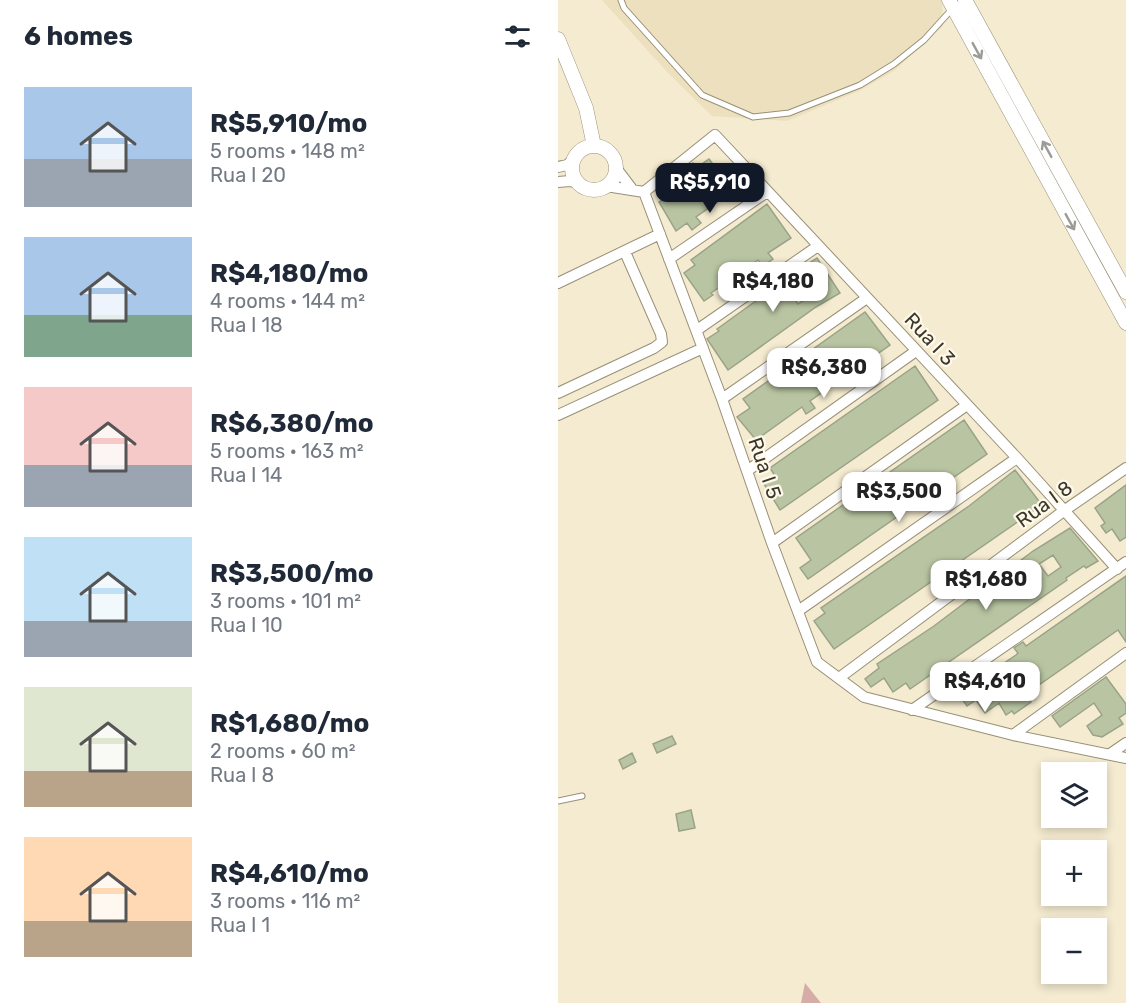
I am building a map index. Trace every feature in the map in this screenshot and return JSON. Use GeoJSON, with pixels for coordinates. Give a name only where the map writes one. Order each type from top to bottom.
{"type":"FeatureCollection","features":[{"type":"Feature","properties":{"kind":"street"},"geometry":{"type":"LineString","coordinates":[[958,2],[1126,292]]}},
{"type":"Feature","properties":{"kind":"street"},"geometry":{"type":"LineString","coordinates":[[958,2],[1126,323]]}},
{"type":"Feature","properties":{"kind":"street"},"geometry":{"type":"LineString","coordinates":[[558,39],[586,108],[594,146]]}},
{"type":"Feature","properties":{"kind":"street","name":"Rua I 3"},"geometry":{"type":"LineString","coordinates":[[645,192],[715,135],[1065,510],[1122,565]]}},
{"type":"Feature","properties":{"kind":"street"},"geometry":{"type":"LineString","coordinates":[[558,167],[567,165],[580,151],[594,146],[608,151],[615,158],[616,168],[614,179],[606,186]]}},
{"type":"Feature","properties":{"kind":"street"},"geometry":{"type":"LineString","coordinates":[[574,159],[573,174],[578,183]]}},
{"type":"Feature","properties":{"kind":"street"},"geometry":{"type":"LineString","coordinates":[[616,168],[632,189]]}},
{"type":"Feature","properties":{"kind":"street"},"geometry":{"type":"LineString","coordinates":[[558,182],[570,181],[592,189],[606,186],[645,192]]}},
{"type":"Feature","properties":{"kind":"street","name":"Rua I 5"},"geometry":{"type":"LineString","coordinates":[[645,192],[817,662],[864,697],[1012,735],[1126,758]]}},
{"type":"Feature","properties":{"kind":"street"},"geometry":{"type":"LineString","coordinates":[[669,259],[767,192]]}},
{"type":"Feature","properties":{"kind":"street"},"geometry":{"type":"LineString","coordinates":[[558,282],[660,234]]}},
{"type":"Feature","properties":{"kind":"street"},"geometry":{"type":"LineString","coordinates":[[697,330],[818,246]]}},
{"type":"Feature","properties":{"kind":"street"},"geometry":{"type":"LineString","coordinates":[[558,393],[654,348],[662,342],[661,334],[625,252]]}},
{"type":"Feature","properties":{"kind":"street"},"geometry":{"type":"LineString","coordinates":[[722,399],[867,298]]}},
{"type":"Feature","properties":{"kind":"street"},"geometry":{"type":"LineString","coordinates":[[558,415],[703,348]]}},
{"type":"Feature","properties":{"kind":"street"},"geometry":{"type":"LineString","coordinates":[[747,471],[916,351]]}},
{"type":"Feature","properties":{"kind":"street"},"geometry":{"type":"LineString","coordinates":[[772,543],[967,405]]}},
{"type":"Feature","properties":{"kind":"street"},"geometry":{"type":"LineString","coordinates":[[798,610],[1017,458]]}},
{"type":"Feature","properties":{"kind":"street","name":"Rua I 8"},"geometry":{"type":"LineString","coordinates":[[839,678],[1065,510],[1126,468]]}},
{"type":"Feature","properties":{"kind":"street"},"geometry":{"type":"LineString","coordinates":[[912,710],[1122,565]]}},
{"type":"Feature","properties":{"kind":"street"},"geometry":{"type":"LineString","coordinates":[[1012,735],[1126,653]]}},
{"type":"Feature","properties":{"kind":"street"},"geometry":{"type":"LineString","coordinates":[[1110,754],[1126,743]]}},
{"type":"Feature","properties":{"kind":"lane"},"geometry":{"type":"LineString","coordinates":[[621,0],[624,8],[702,95],[732,110],[753,117],[789,113],[860,85],[902,58],[924,40],[958,2]]}},
{"type":"Feature","properties":{"kind":"lane"},"geometry":{"type":"LineString","coordinates":[[558,801],[582,796]]}},
{"type":"Feature","properties":{"kind":"shaded area"},"geometry":{"type":"Polygon","coordinates":[[[602,0],[942,0],[943,26],[894,71],[859,91],[787,121],[712,116],[669,74],[602,0]]]}},
{"type":"Feature","properties":{"kind":"shaded area"},"geometry":{"type":"Polygon","coordinates":[[[805,983],[821,1003],[801,1003],[805,983]]]}},
{"type":"Feature","properties":{"kind":"building"},"geometry":{"type":"Polygon","coordinates":[[[709,159],[724,179],[735,172],[743,184],[696,217],[701,223],[692,230],[687,223],[676,231],[659,202],[669,196],[664,189],[674,182],[672,179],[693,163],[696,168],[709,159]]]}},
{"type":"Feature","properties":{"kind":"building"},"geometry":{"type":"Polygon","coordinates":[[[767,204],[791,238],[768,253],[773,259],[763,266],[758,260],[711,293],[713,295],[704,301],[684,273],[695,265],[691,260],[767,204]]]}},
{"type":"Feature","properties":{"kind":"building"},"geometry":{"type":"Polygon","coordinates":[[[817,258],[840,293],[816,307],[728,370],[707,339],[784,279],[817,258]],[[803,283],[789,292],[798,304],[812,295],[803,283]]]}},
{"type":"Feature","properties":{"kind":"building"},"geometry":{"type":"Polygon","coordinates":[[[865,312],[890,345],[810,401],[815,408],[806,414],[802,407],[756,440],[737,417],[750,408],[743,399],[865,312]]]}},
{"type":"Feature","properties":{"kind":"building"},"geometry":{"type":"Polygon","coordinates":[[[915,366],[938,400],[780,510],[764,484],[775,476],[770,468],[915,366]]]}},
{"type":"Feature","properties":{"kind":"building"},"geometry":{"type":"Polygon","coordinates":[[[964,420],[987,454],[808,579],[800,568],[811,560],[796,538],[964,420]]]}},
{"type":"Feature","properties":{"kind":"building"},"geometry":{"type":"Polygon","coordinates":[[[1015,470],[1042,505],[834,649],[814,621],[825,613],[821,608],[969,506],[1015,470]]]}},
{"type":"Feature","properties":{"kind":"building"},"geometry":{"type":"Polygon","coordinates":[[[1126,485],[1126,537],[1120,541],[1112,529],[1106,533],[1101,526],[1105,523],[1095,508],[1126,485]]]}},
{"type":"Feature","properties":{"kind":"building"},"geometry":{"type":"Polygon","coordinates":[[[1070,528],[1098,561],[1086,568],[1084,566],[1066,578],[1067,580],[910,689],[906,683],[893,692],[884,678],[871,687],[865,679],[879,668],[877,664],[934,626],[1033,551],[1070,528]],[[1053,555],[1039,564],[1048,576],[1061,567],[1053,555]]]}},
{"type":"Feature","properties":{"kind":"building"},"geometry":{"type":"Polygon","coordinates":[[[1126,576],[1126,642],[1118,630],[1026,694],[1031,702],[1014,714],[1012,711],[1006,715],[999,703],[985,713],[976,700],[967,706],[959,695],[971,686],[968,681],[977,674],[980,679],[1016,655],[1018,653],[1014,648],[1023,642],[1026,646],[1126,576]]]}},
{"type":"Feature","properties":{"kind":"building"},"geometry":{"type":"Polygon","coordinates":[[[1106,677],[1126,704],[1126,713],[1119,718],[1123,724],[1102,737],[1093,735],[1087,726],[1102,715],[1094,703],[1060,727],[1052,716],[1106,677]]]}},
{"type":"Feature","properties":{"kind":"building"},"geometry":{"type":"Polygon","coordinates":[[[672,736],[676,744],[657,753],[653,744],[672,736]]]}},
{"type":"Feature","properties":{"kind":"building"},"geometry":{"type":"Polygon","coordinates":[[[632,753],[636,762],[623,769],[619,760],[632,753]]]}},
{"type":"Feature","properties":{"kind":"building"},"geometry":{"type":"Polygon","coordinates":[[[691,810],[695,828],[679,831],[676,814],[691,810]]]}}]}
